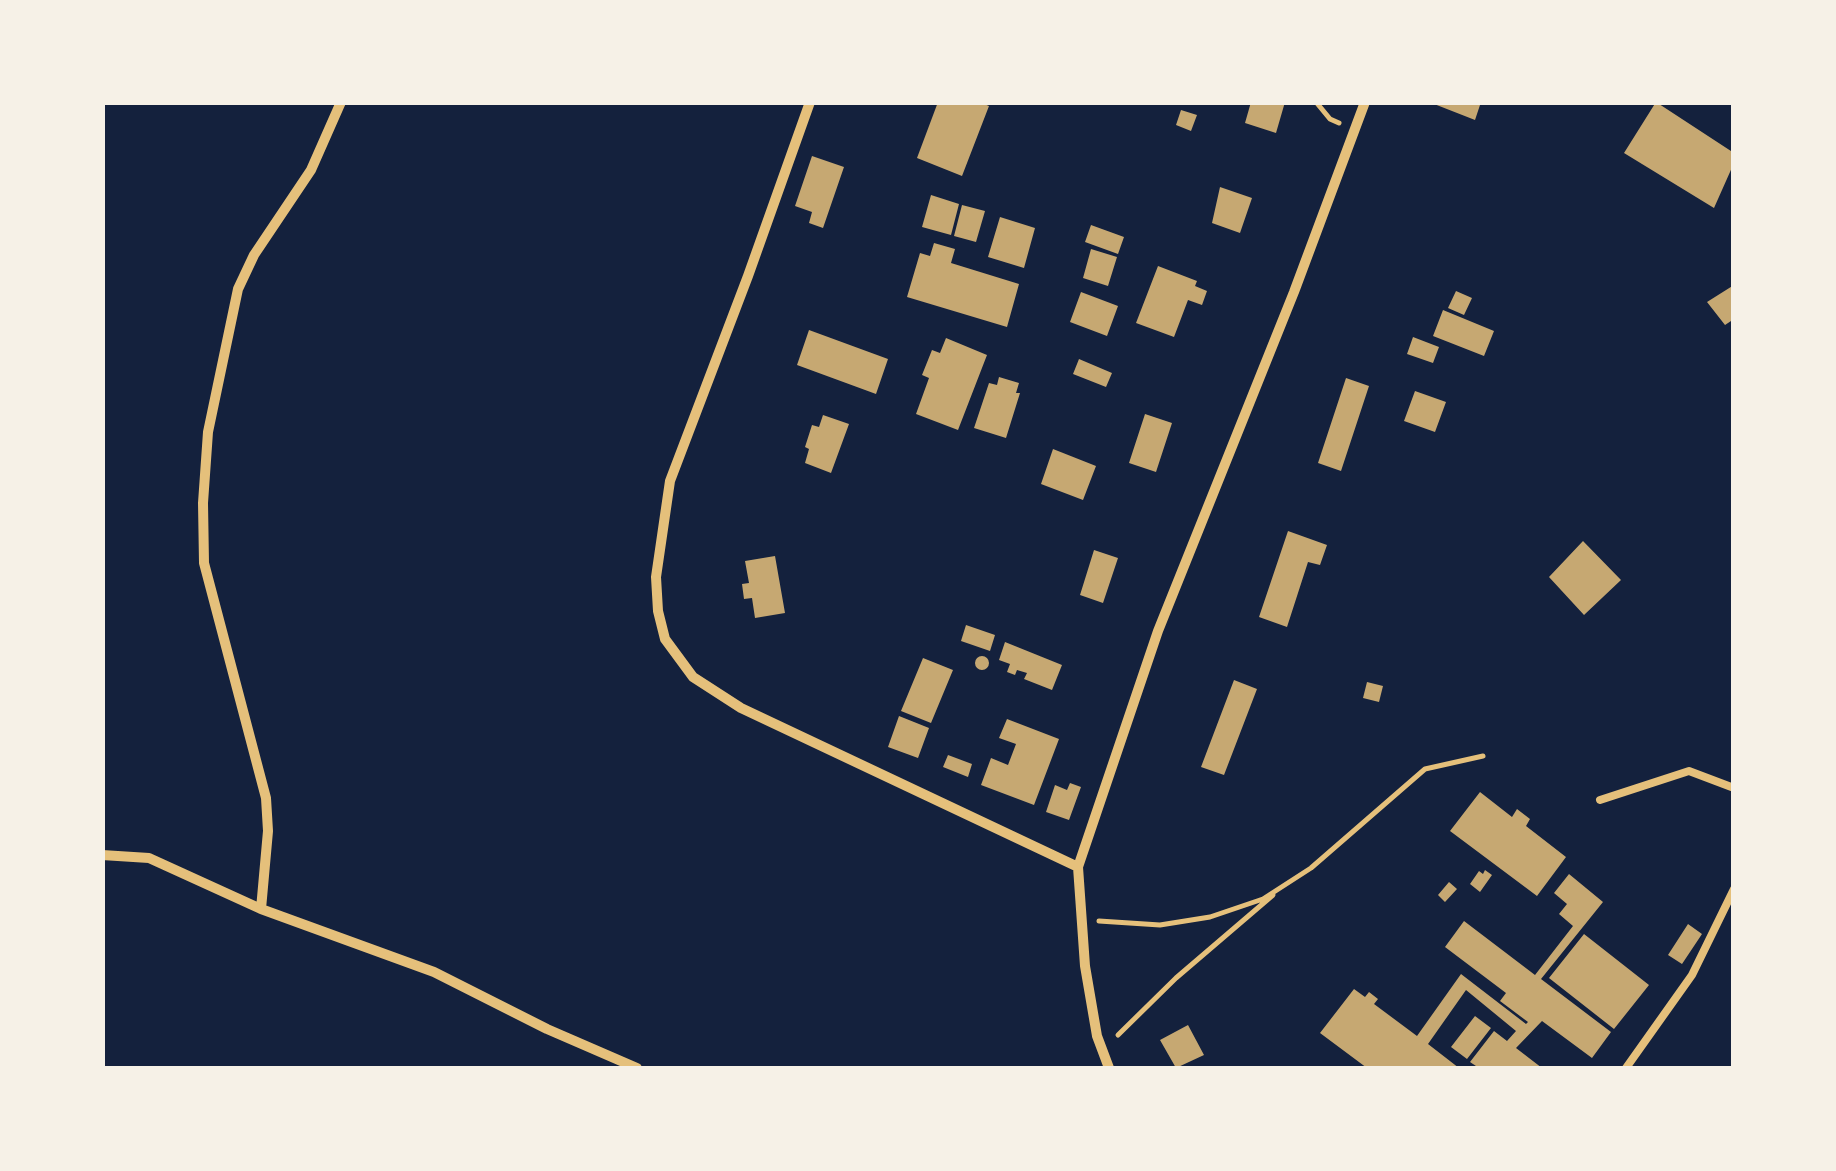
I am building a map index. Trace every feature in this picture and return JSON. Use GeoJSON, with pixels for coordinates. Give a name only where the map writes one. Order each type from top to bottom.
{"type":"FeatureCollection","features":[{"type":"Feature","properties":{"kind":"street"},"geometry":{"type":"LineString","coordinates":[[260,908],[268,830],[266,798],[204,563],[208,432],[238,289],[254,255],[312,170],[341,102]]}},
{"type":"Feature","properties":{"kind":"street"},"geometry":{"type":"LineString","coordinates":[[810,102],[670,481],[656,578],[665,640],[693,677],[741,708],[1078,867]]}},
{"type":"Feature","properties":{"kind":"street"},"geometry":{"type":"LineString","coordinates":[[1109,1068],[1097,1036],[1085,966],[1078,867],[1158,631],[1366,102]]}},
{"type":"Feature","properties":{"kind":"street"},"geometry":{"type":"LineString","coordinates":[[102,855],[149,858],[260,908],[434,972],[547,1029],[637,1068]]}},
{"type":"Feature","properties":{"kind":"lane"},"geometry":{"type":"LineString","coordinates":[[1600,800],[1689,771],[1734,788]]}},
{"type":"Feature","properties":{"kind":"lane"},"geometry":{"type":"LineString","coordinates":[[1626,1068],[1692,976],[1734,889]]}},
{"type":"Feature","properties":{"kind":"path"},"geometry":{"type":"LineString","coordinates":[[1316,102],[1330,119],[1356,128]]}},
{"type":"Feature","properties":{"kind":"path"},"geometry":{"type":"LineString","coordinates":[[1082,918],[1160,925],[1210,917],[1263,899],[1311,868],[1426,769],[1484,756]]}},
{"type":"Feature","properties":{"kind":"path"},"geometry":{"type":"LineString","coordinates":[[1103,1052],[1139,1011],[1284,885]]}},
{"type":"Feature","properties":{"kind":"building"},"geometry":{"type":"Polygon","coordinates":[[[938,102],[979,102],[989,106],[962,176],[917,158],[938,102]]]}},
{"type":"Feature","properties":{"kind":"building"},"geometry":{"type":"Polygon","coordinates":[[[1251,102],[1285,102],[1276,133],[1245,123],[1251,102]]]}},
{"type":"Feature","properties":{"kind":"building"},"geometry":{"type":"Polygon","coordinates":[[[1429,102],[1481,102],[1475,120],[1429,102]]]}},
{"type":"Feature","properties":{"kind":"building"},"geometry":{"type":"Polygon","coordinates":[[[1656,102],[1734,153],[1734,163],[1714,208],[1624,153],[1656,102]]]}},
{"type":"Feature","properties":{"kind":"building"},"geometry":{"type":"Polygon","coordinates":[[[1181,110],[1197,115],[1191,131],[1176,125],[1181,110]]]}},
{"type":"Feature","properties":{"kind":"building"},"geometry":{"type":"Polygon","coordinates":[[[812,156],[844,167],[823,228],[809,223],[812,212],[795,206],[812,156]]]}},
{"type":"Feature","properties":{"kind":"building"},"geometry":{"type":"Polygon","coordinates":[[[1220,187],[1252,198],[1240,233],[1212,223],[1220,187]]]}},
{"type":"Feature","properties":{"kind":"building"},"geometry":{"type":"Polygon","coordinates":[[[931,195],[959,204],[951,235],[922,227],[931,195]]]}},
{"type":"Feature","properties":{"kind":"building"},"geometry":{"type":"Polygon","coordinates":[[[962,205],[985,211],[976,242],[954,236],[962,205]]]}},
{"type":"Feature","properties":{"kind":"building"},"geometry":{"type":"Polygon","coordinates":[[[1000,217],[1035,228],[1024,268],[988,257],[1000,217]]]}},
{"type":"Feature","properties":{"kind":"building"},"geometry":{"type":"Polygon","coordinates":[[[1091,225],[1124,237],[1118,254],[1085,242],[1091,225]]]}},
{"type":"Feature","properties":{"kind":"building"},"geometry":{"type":"Polygon","coordinates":[[[934,243],[955,249],[951,263],[1019,284],[1007,327],[907,297],[920,253],[930,256],[934,243]]]}},
{"type":"Feature","properties":{"kind":"building"},"geometry":{"type":"Polygon","coordinates":[[[1091,249],[1117,257],[1108,286],[1083,278],[1091,249]]]}},
{"type":"Feature","properties":{"kind":"building"},"geometry":{"type":"Polygon","coordinates":[[[1158,266],[1197,281],[1195,286],[1207,291],[1202,305],[1188,300],[1174,337],[1136,323],[1158,266]]]}},
{"type":"Feature","properties":{"kind":"building"},"geometry":{"type":"Polygon","coordinates":[[[1734,285],[1734,319],[1725,325],[1707,302],[1734,285]]]}},
{"type":"Feature","properties":{"kind":"building"},"geometry":{"type":"Polygon","coordinates":[[[1456,291],[1472,298],[1464,315],[1448,308],[1456,291]]]}},
{"type":"Feature","properties":{"kind":"building"},"geometry":{"type":"Polygon","coordinates":[[[1081,292],[1118,306],[1107,336],[1070,322],[1081,292]]]}},
{"type":"Feature","properties":{"kind":"building"},"geometry":{"type":"Polygon","coordinates":[[[1443,310],[1494,331],[1484,356],[1433,336],[1443,310]]]}},
{"type":"Feature","properties":{"kind":"building"},"geometry":{"type":"Polygon","coordinates":[[[809,330],[888,359],[876,394],[797,365],[809,330]]]}},
{"type":"Feature","properties":{"kind":"building"},"geometry":{"type":"Polygon","coordinates":[[[1413,337],[1439,347],[1433,363],[1407,354],[1413,337]]]}},
{"type":"Feature","properties":{"kind":"building"},"geometry":{"type":"Polygon","coordinates":[[[946,338],[987,355],[958,430],[916,414],[929,378],[922,375],[932,350],[940,353],[946,338]]]}},
{"type":"Feature","properties":{"kind":"building"},"geometry":{"type":"Polygon","coordinates":[[[1079,359],[1112,373],[1106,387],[1073,374],[1079,359]]]}},
{"type":"Feature","properties":{"kind":"building"},"geometry":{"type":"Polygon","coordinates":[[[999,377],[1019,383],[1016,393],[1020,393],[1006,438],[974,428],[989,383],[997,385],[999,377]]]}},
{"type":"Feature","properties":{"kind":"building"},"geometry":{"type":"Polygon","coordinates":[[[1346,378],[1369,386],[1341,471],[1318,463],[1346,378]]]}},
{"type":"Feature","properties":{"kind":"building"},"geometry":{"type":"Polygon","coordinates":[[[1415,391],[1446,402],[1435,432],[1404,421],[1415,391]]]}},
{"type":"Feature","properties":{"kind":"building"},"geometry":{"type":"Polygon","coordinates":[[[1145,414],[1172,423],[1156,472],[1129,463],[1145,414]]]}},
{"type":"Feature","properties":{"kind":"building"},"geometry":{"type":"Polygon","coordinates":[[[823,415],[849,424],[831,473],[805,463],[812,425],[819,427],[823,415]]]}},
{"type":"Feature","properties":{"kind":"building"},"geometry":{"type":"Polygon","coordinates":[[[1053,449],[1096,466],[1083,500],[1041,484],[1053,449]]]}},
{"type":"Feature","properties":{"kind":"building"},"geometry":{"type":"Polygon","coordinates":[[[1288,531],[1327,545],[1320,565],[1308,562],[1287,627],[1259,617],[1288,531]]]}},
{"type":"Feature","properties":{"kind":"building"},"geometry":{"type":"Polygon","coordinates":[[[1583,541],[1621,580],[1584,615],[1549,577],[1583,541]]]}},
{"type":"Feature","properties":{"kind":"building"},"geometry":{"type":"Polygon","coordinates":[[[1094,550],[1118,558],[1103,603],[1080,595],[1094,550]]]}},
{"type":"Feature","properties":{"kind":"building"},"geometry":{"type":"Polygon","coordinates":[[[775,556],[785,613],[755,618],[752,598],[744,599],[742,584],[749,583],[745,561],[775,556]]]}},
{"type":"Feature","properties":{"kind":"building"},"geometry":{"type":"Polygon","coordinates":[[[966,625],[995,635],[990,651],[961,641],[966,625]]]}},
{"type":"Feature","properties":{"kind":"building"},"geometry":{"type":"Polygon","coordinates":[[[1005,642],[1062,665],[1052,690],[1024,679],[1027,673],[1007,672],[1010,664],[999,660],[1005,642]]]}},
{"type":"Feature","properties":{"kind":"building"},"geometry":{"type":"Polygon","coordinates":[[[982,656],[989,663],[982,670],[975,663],[982,656]]]}},
{"type":"Feature","properties":{"kind":"building"},"geometry":{"type":"Polygon","coordinates":[[[923,658],[953,670],[931,723],[901,711],[923,658]]]}},
{"type":"Feature","properties":{"kind":"building"},"geometry":{"type":"Polygon","coordinates":[[[1234,680],[1257,689],[1224,775],[1201,767],[1234,680]]]}},
{"type":"Feature","properties":{"kind":"building"},"geometry":{"type":"Polygon","coordinates":[[[1367,682],[1383,686],[1379,702],[1363,698],[1367,682]]]}},
{"type":"Feature","properties":{"kind":"building"},"geometry":{"type":"Polygon","coordinates":[[[899,716],[929,728],[918,758],[888,747],[899,716]]]}},
{"type":"Feature","properties":{"kind":"building"},"geometry":{"type":"Polygon","coordinates":[[[1007,719],[1059,739],[1034,805],[981,785],[991,758],[1008,765],[1016,744],[999,738],[1007,719]]]}},
{"type":"Feature","properties":{"kind":"building"},"geometry":{"type":"Polygon","coordinates":[[[948,755],[972,764],[968,777],[943,767],[948,755]]]}},
{"type":"Feature","properties":{"kind":"building"},"geometry":{"type":"Polygon","coordinates":[[[1070,783],[1081,787],[1069,820],[1046,812],[1055,785],[1067,790],[1070,783]]]}},
{"type":"Feature","properties":{"kind":"building"},"geometry":{"type":"Polygon","coordinates":[[[1480,792],[1512,817],[1517,809],[1530,819],[1526,826],[1566,857],[1537,896],[1450,831],[1480,792]]]}},
{"type":"Feature","properties":{"kind":"building"},"geometry":{"type":"Polygon","coordinates":[[[1485,870],[1492,875],[1480,892],[1470,884],[1479,871],[1483,874],[1485,870]]]}},
{"type":"Feature","properties":{"kind":"building"},"geometry":{"type":"Polygon","coordinates":[[[1569,874],[1603,902],[1541,979],[1611,1032],[1592,1058],[1542,1021],[1516,1048],[1542,1068],[1479,1068],[1470,1062],[1494,1031],[1507,1041],[1516,1031],[1466,990],[1428,1044],[1459,1068],[1367,1068],[1320,1033],[1354,989],[1365,997],[1369,992],[1378,999],[1374,1004],[1417,1036],[1461,974],[1526,1024],[1500,1001],[1506,993],[1445,947],[1464,921],[1535,975],[1573,926],[1559,914],[1567,904],[1554,893],[1569,874]]]}},
{"type":"Feature","properties":{"kind":"building"},"geometry":{"type":"Polygon","coordinates":[[[1449,882],[1457,889],[1445,902],[1438,895],[1449,882]]]}},
{"type":"Feature","properties":{"kind":"building"},"geometry":{"type":"Polygon","coordinates":[[[1688,924],[1702,934],[1682,964],[1668,955],[1688,924]]]}},
{"type":"Feature","properties":{"kind":"building"},"geometry":{"type":"Polygon","coordinates":[[[1584,934],[1649,985],[1614,1029],[1549,978],[1584,934]]]}},
{"type":"Feature","properties":{"kind":"building"},"geometry":{"type":"Polygon","coordinates":[[[1475,1016],[1491,1028],[1467,1059],[1451,1047],[1475,1016]]]}},
{"type":"Feature","properties":{"kind":"building"},"geometry":{"type":"Polygon","coordinates":[[[1188,1025],[1204,1055],[1176,1068],[1160,1040],[1188,1025]]]}}]}
